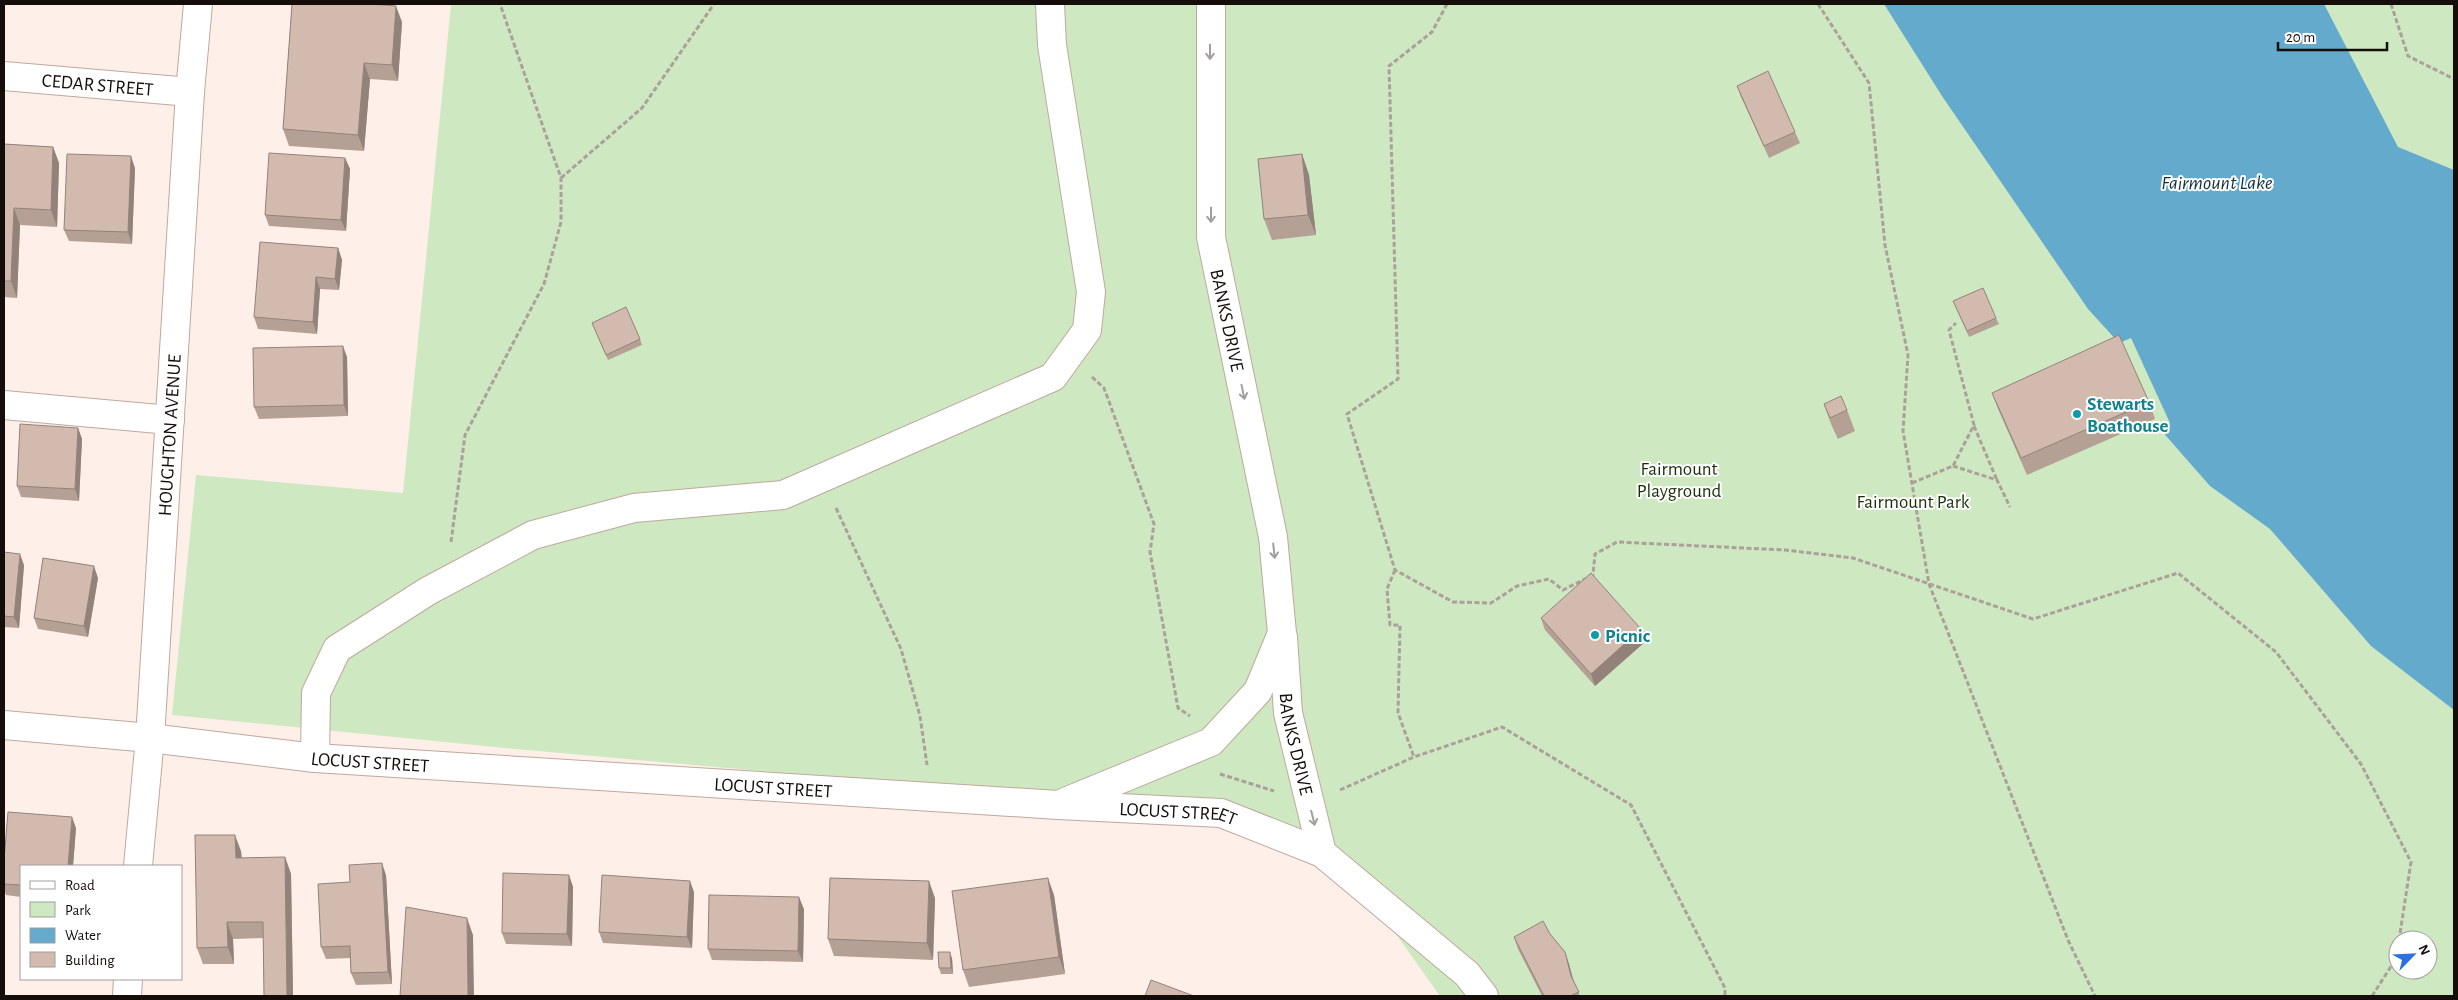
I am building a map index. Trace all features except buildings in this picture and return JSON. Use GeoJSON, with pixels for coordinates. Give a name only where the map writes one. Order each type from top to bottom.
{"type":"FeatureCollection","features":[{"type":"Feature","properties":{"kind":"street","name":"HOUGHTON AVENUE"},"geometry":{"type":"LineString","coordinates":[[138,865],[150,738],[190,92],[198,4]]}},
{"type":"Feature","properties":{"kind":"street"},"geometry":{"type":"LineString","coordinates":[[315,758],[316,693],[337,649],[446,582],[533,535],[634,508],[783,495],[1053,377],[1087,330],[1091,292],[1052,45],[1050,4]]}},
{"type":"Feature","properties":{"kind":"street","name":"BANKS DRIVE"},"geometry":{"type":"LineString","coordinates":[[1211,4],[1211,237],[1273,537],[1288,713],[1322,853]]}},
{"type":"Feature","properties":{"kind":"street","name":"CEDAR STREET"},"geometry":{"type":"LineString","coordinates":[[4,76],[190,92]]}},
{"type":"Feature","properties":{"kind":"street"},"geometry":{"type":"LineString","coordinates":[[4,405],[170,420]]}},
{"type":"Feature","properties":{"kind":"street","name":"BANKS DRIVE"},"geometry":{"type":"LineString","coordinates":[[1058,805],[1211,742],[1258,691],[1282,633]]}},
{"type":"Feature","properties":{"kind":"street","name":"LOCUST STREET"},"geometry":{"type":"LineString","coordinates":[[4,726],[150,738],[315,758],[1058,805],[1221,813],[1322,853],[1461,968],[1484,996]]}},
{"type":"Feature","properties":{"kind":"street"},"geometry":{"type":"LineString","coordinates":[[126,996],[128,980]]}},
{"type":"Feature","properties":{"kind":"path"},"geometry":{"type":"LineString","coordinates":[[446,582],[465,435],[544,284],[560,222],[561,178],[500,4]]}},
{"type":"Feature","properties":{"kind":"path"},"geometry":{"type":"LineString","coordinates":[[561,178],[642,108],[714,4]]}},
{"type":"Feature","properties":{"kind":"path"},"geometry":{"type":"LineString","coordinates":[[1414,756],[1398,712],[1400,625],[1390,626],[1387,589],[1395,570],[1347,414],[1398,379],[1388,66],[1432,32],[1448,4]]}},
{"type":"Feature","properties":{"kind":"path"},"geometry":{"type":"LineString","coordinates":[[1818,4],[1869,83],[1885,245],[1908,355],[1903,431],[1929,584],[2068,940],[2095,996]]}},
{"type":"Feature","properties":{"kind":"path"},"geometry":{"type":"LineString","coordinates":[[2391,4],[2408,56],[2454,79]]}},
{"type":"Feature","properties":{"kind":"path"},"geometry":{"type":"LineString","coordinates":[[1956,323],[1948,330],[1974,425],[2010,507]]}},
{"type":"Feature","properties":{"kind":"path"},"geometry":{"type":"LineString","coordinates":[[1068,356],[1104,388],[1154,524],[1150,552],[1178,708],[1216,737]]}},
{"type":"Feature","properties":{"kind":"path"},"geometry":{"type":"LineString","coordinates":[[1953,466],[1974,425]]}},
{"type":"Feature","properties":{"kind":"path"},"geometry":{"type":"LineString","coordinates":[[1912,483],[1953,466],[1997,480]]}},
{"type":"Feature","properties":{"kind":"path"},"geometry":{"type":"LineString","coordinates":[[822,478],[901,649],[920,716],[932,797]]}},
{"type":"Feature","properties":{"kind":"path"},"geometry":{"type":"LineString","coordinates":[[1395,570],[1453,602],[1492,603],[1517,586],[1549,579],[1563,590],[1593,575],[1595,554],[1617,542],[1785,550],[1854,558],[2033,619],[2178,573],[2276,652],[2361,764],[2411,862],[2401,930]]}},
{"type":"Feature","properties":{"kind":"path"},"geometry":{"type":"LineString","coordinates":[[1331,794],[1414,756],[1502,727],[1632,805],[1725,988],[1725,996]]}},
{"type":"Feature","properties":{"kind":"path"},"geometry":{"type":"LineString","coordinates":[[1211,772],[1282,793]]}},
{"type":"Feature","properties":{"kind":"path"},"geometry":{"type":"LineString","coordinates":[[2372,996],[2388,971]]}},
{"type":"Feature","properties":{"kind":"green space","name":"Fairmount Park"},"geometry":{"type":"Polygon","coordinates":[[[451,4],[2454,4],[2454,996],[1440,996],[1357,879],[1270,833],[1082,800],[516,749],[172,715],[196,475],[403,493],[451,4]]]}},
{"type":"Feature","properties":{"kind":"water","name":"Fairmount Lake"},"geometry":{"type":"Polygon","coordinates":[[[1884,4],[2324,4],[2398,147],[2454,170],[2454,710],[2371,646],[2270,529],[2210,486],[2160,429],[2170,423],[2131,338],[2119,343],[2088,309],[1942,96],[1884,4]]]}},
{"type":"Feature","properties":{"kind":"place","name":"Stewarts Boathouse"},"geometry":{"type":"Point","coordinates":[2077,414]}},
{"type":"Feature","properties":{"kind":"place","name":"Picnic"},"geometry":{"type":"Point","coordinates":[1595,635]}},
{"type":"Feature","properties":{"kind":"park label","name":"Fairmount Playground"},"geometry":{"type":"Point","coordinates":[1679,479]}}]}
